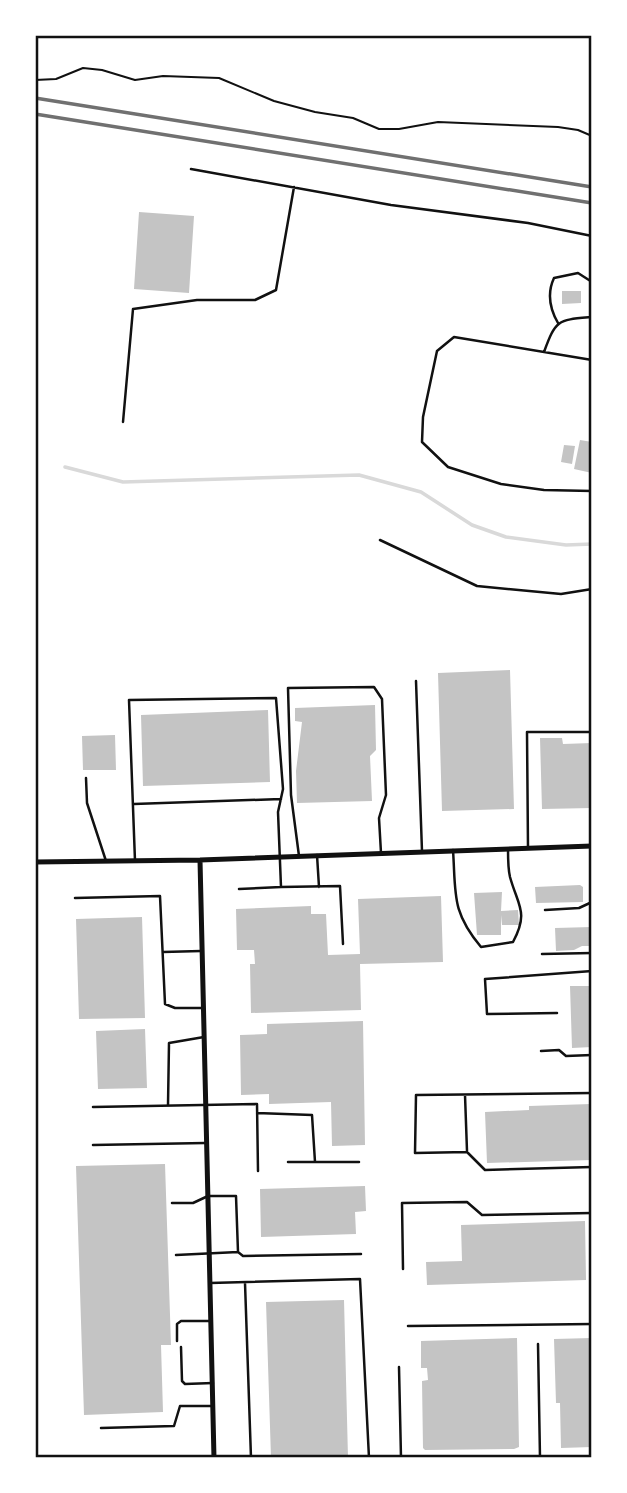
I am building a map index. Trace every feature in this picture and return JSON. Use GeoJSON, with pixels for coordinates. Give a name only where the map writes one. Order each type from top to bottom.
{"type":"FeatureCollection","features":[{"type":"Feature","properties":{"kind":"street"},"geometry":{"type":"LineString","coordinates":[[35,862],[201,860],[592,846]]}},
{"type":"Feature","properties":{"kind":"street"},"geometry":{"type":"LineString","coordinates":[[201,860],[215,1458]]}},
{"type":"Feature","properties":{"kind":"lane"},"geometry":{"type":"LineString","coordinates":[[191,169],[391,205],[528,223],[592,236]]}},
{"type":"Feature","properties":{"kind":"lane"},"geometry":{"type":"LineString","coordinates":[[122,422],[133,309],[197,300],[255,300],[276,290],[293,187]]}},
{"type":"Feature","properties":{"kind":"lane"},"geometry":{"type":"LineString","coordinates":[[558,323],[553,315],[549,288],[554,278],[578,273],[592,282]]}},
{"type":"Feature","properties":{"kind":"lane"},"geometry":{"type":"LineString","coordinates":[[544,352],[554,326],[563,319],[592,317]]}},
{"type":"Feature","properties":{"kind":"lane"},"geometry":{"type":"LineString","coordinates":[[592,360],[454,337],[437,351],[423,416],[422,442],[448,467],[501,484],[544,490],[592,491]]}},
{"type":"Feature","properties":{"kind":"lane"},"geometry":{"type":"LineString","coordinates":[[380,540],[477,586],[561,594],[592,589]]}},
{"type":"Feature","properties":{"kind":"lane"},"geometry":{"type":"LineString","coordinates":[[416,681],[422,851]]}},
{"type":"Feature","properties":{"kind":"lane"},"geometry":{"type":"LineString","coordinates":[[299,856],[296,816],[291,795],[288,688],[374,687],[382,699],[386,795],[379,818],[382,853]]}},
{"type":"Feature","properties":{"kind":"lane"},"geometry":{"type":"LineString","coordinates":[[135,861],[130,700],[276,698],[282,789],[278,812],[281,887]]}},
{"type":"Feature","properties":{"kind":"lane"},"geometry":{"type":"LineString","coordinates":[[528,848],[527,732],[592,733]]}},
{"type":"Feature","properties":{"kind":"lane"},"geometry":{"type":"LineString","coordinates":[[86,778],[87,803],[106,861]]}},
{"type":"Feature","properties":{"kind":"lane"},"geometry":{"type":"LineString","coordinates":[[133,804],[281,799]]}},
{"type":"Feature","properties":{"kind":"lane"},"geometry":{"type":"LineString","coordinates":[[453,850],[456,905],[464,927],[481,947],[513,942],[522,927],[520,903],[510,876],[508,848]]}},
{"type":"Feature","properties":{"kind":"lane"},"geometry":{"type":"LineString","coordinates":[[317,855],[319,887]]}},
{"type":"Feature","properties":{"kind":"lane"},"geometry":{"type":"LineString","coordinates":[[239,889],[340,886],[343,944]]}},
{"type":"Feature","properties":{"kind":"lane"},"geometry":{"type":"LineString","coordinates":[[75,898],[160,896],[165,1004],[175,1008],[204,1008]]}},
{"type":"Feature","properties":{"kind":"lane"},"geometry":{"type":"LineString","coordinates":[[545,910],[579,908],[592,902]]}},
{"type":"Feature","properties":{"kind":"lane"},"geometry":{"type":"LineString","coordinates":[[163,952],[203,951]]}},
{"type":"Feature","properties":{"kind":"lane"},"geometry":{"type":"LineString","coordinates":[[542,954],[592,953]]}},
{"type":"Feature","properties":{"kind":"lane"},"geometry":{"type":"LineString","coordinates":[[557,1013],[487,1014],[485,979],[592,971]]}},
{"type":"Feature","properties":{"kind":"lane"},"geometry":{"type":"LineString","coordinates":[[168,1105],[169,1043],[205,1037]]}},
{"type":"Feature","properties":{"kind":"lane"},"geometry":{"type":"LineString","coordinates":[[541,1051],[559,1051],[566,1056],[592,1055]]}},
{"type":"Feature","properties":{"kind":"lane"},"geometry":{"type":"LineString","coordinates":[[467,1152],[415,1153],[416,1095],[592,1093]]}},
{"type":"Feature","properties":{"kind":"lane"},"geometry":{"type":"LineString","coordinates":[[465,1095],[467,1152],[485,1170],[592,1167]]}},
{"type":"Feature","properties":{"kind":"lane"},"geometry":{"type":"LineString","coordinates":[[93,1107],[257,1104],[258,1171]]}},
{"type":"Feature","properties":{"kind":"lane"},"geometry":{"type":"LineString","coordinates":[[257,1113],[312,1115],[315,1162]]}},
{"type":"Feature","properties":{"kind":"lane"},"geometry":{"type":"LineString","coordinates":[[93,1145],[207,1143]]}},
{"type":"Feature","properties":{"kind":"lane"},"geometry":{"type":"LineString","coordinates":[[288,1162],[359,1163]]}},
{"type":"Feature","properties":{"kind":"lane"},"geometry":{"type":"LineString","coordinates":[[172,1203],[193,1203],[208,1196],[236,1196],[238,1252]]}},
{"type":"Feature","properties":{"kind":"lane"},"geometry":{"type":"LineString","coordinates":[[403,1269],[402,1203],[467,1202],[482,1215],[592,1213]]}},
{"type":"Feature","properties":{"kind":"lane"},"geometry":{"type":"LineString","coordinates":[[176,1255],[238,1252],[243,1256],[361,1254]]}},
{"type":"Feature","properties":{"kind":"lane"},"geometry":{"type":"LineString","coordinates":[[210,1283],[360,1279],[369,1458]]}},
{"type":"Feature","properties":{"kind":"lane"},"geometry":{"type":"LineString","coordinates":[[245,1282],[251,1458]]}},
{"type":"Feature","properties":{"kind":"lane"},"geometry":{"type":"LineString","coordinates":[[177,1340],[177,1324],[181,1321],[211,1321]]}},
{"type":"Feature","properties":{"kind":"lane"},"geometry":{"type":"LineString","coordinates":[[408,1326],[592,1324]]}},
{"type":"Feature","properties":{"kind":"lane"},"geometry":{"type":"LineString","coordinates":[[538,1344],[540,1458]]}},
{"type":"Feature","properties":{"kind":"lane"},"geometry":{"type":"LineString","coordinates":[[181,1347],[182,1381],[185,1384],[213,1383]]}},
{"type":"Feature","properties":{"kind":"lane"},"geometry":{"type":"LineString","coordinates":[[399,1367],[401,1458]]}},
{"type":"Feature","properties":{"kind":"lane"},"geometry":{"type":"LineString","coordinates":[[101,1428],[174,1426],[180,1406],[213,1406]]}},
{"type":"Feature","properties":{"kind":"path"},"geometry":{"type":"LineString","coordinates":[[35,80],[56,79],[83,68],[102,70],[135,80],[163,76],[219,78],[274,101],[352,118],[379,128],[399,129],[438,122],[558,127],[578,130],[592,136]]}},
{"type":"Feature","properties":{"kind":"building"},"geometry":{"type":"Polygon","coordinates":[[[139,212],[194,216],[189,293],[134,289],[139,212]]]}},
{"type":"Feature","properties":{"kind":"building"},"geometry":{"type":"Polygon","coordinates":[[[562,291],[581,291],[581,303],[562,304],[562,291]]]}},
{"type":"Feature","properties":{"kind":"building"},"geometry":{"type":"Polygon","coordinates":[[[580,440],[592,442],[592,473],[574,469],[580,440]]]}},
{"type":"Feature","properties":{"kind":"building"},"geometry":{"type":"Polygon","coordinates":[[[564,445],[575,446],[572,464],[561,462],[564,445]]]}},
{"type":"Feature","properties":{"kind":"building"},"geometry":{"type":"Polygon","coordinates":[[[510,670],[514,809],[442,811],[438,673],[510,670]]]}},
{"type":"Feature","properties":{"kind":"building"},"geometry":{"type":"Polygon","coordinates":[[[375,705],[376,750],[370,756],[372,801],[297,803],[296,771],[302,722],[295,721],[295,708],[375,705]]]}},
{"type":"Feature","properties":{"kind":"building"},"geometry":{"type":"Polygon","coordinates":[[[268,710],[270,782],[143,786],[141,715],[268,710]]]}},
{"type":"Feature","properties":{"kind":"building"},"geometry":{"type":"Polygon","coordinates":[[[115,735],[116,770],[83,770],[82,736],[115,735]]]}},
{"type":"Feature","properties":{"kind":"building"},"geometry":{"type":"Polygon","coordinates":[[[540,738],[562,738],[563,744],[592,743],[592,808],[542,809],[540,738]]]}},
{"type":"Feature","properties":{"kind":"building"},"geometry":{"type":"Polygon","coordinates":[[[535,887],[583,887],[583,902],[536,903],[535,887]]]}},
{"type":"Feature","properties":{"kind":"building"},"geometry":{"type":"Polygon","coordinates":[[[502,892],[501,911],[518,910],[519,925],[502,925],[501,915],[501,935],[477,935],[474,893],[502,892]]]}},
{"type":"Feature","properties":{"kind":"building"},"geometry":{"type":"Polygon","coordinates":[[[441,896],[443,962],[360,964],[361,1010],[251,1013],[250,964],[255,964],[254,950],[237,950],[236,909],[311,906],[311,914],[326,914],[328,955],[360,954],[358,899],[441,896]]]}},
{"type":"Feature","properties":{"kind":"building"},"geometry":{"type":"Polygon","coordinates":[[[142,917],[145,1018],[79,1019],[76,919],[142,917]]]}},
{"type":"Feature","properties":{"kind":"building"},"geometry":{"type":"Polygon","coordinates":[[[592,927],[592,946],[556,951],[555,928],[592,927]]]}},
{"type":"Feature","properties":{"kind":"building"},"geometry":{"type":"Polygon","coordinates":[[[570,986],[592,986],[592,1047],[572,1048],[570,986]]]}},
{"type":"Feature","properties":{"kind":"building"},"geometry":{"type":"Polygon","coordinates":[[[363,1021],[365,1145],[332,1146],[331,1102],[269,1104],[269,1094],[241,1095],[240,1035],[267,1034],[267,1024],[363,1021]]]}},
{"type":"Feature","properties":{"kind":"building"},"geometry":{"type":"Polygon","coordinates":[[[145,1029],[147,1088],[98,1089],[96,1031],[145,1029]]]}},
{"type":"Feature","properties":{"kind":"building"},"geometry":{"type":"Polygon","coordinates":[[[591,1104],[592,1160],[487,1163],[485,1112],[529,1110],[529,1106],[591,1104]]]}},
{"type":"Feature","properties":{"kind":"building"},"geometry":{"type":"Polygon","coordinates":[[[165,1164],[171,1345],[161,1345],[163,1412],[84,1415],[76,1166],[165,1164]]]}},
{"type":"Feature","properties":{"kind":"building"},"geometry":{"type":"Polygon","coordinates":[[[365,1186],[366,1211],[355,1212],[356,1234],[261,1237],[260,1189],[365,1186]]]}},
{"type":"Feature","properties":{"kind":"building"},"geometry":{"type":"Polygon","coordinates":[[[585,1221],[586,1280],[427,1285],[426,1262],[462,1261],[461,1225],[585,1221]]]}},
{"type":"Feature","properties":{"kind":"building"},"geometry":{"type":"Polygon","coordinates":[[[344,1300],[348,1458],[271,1458],[266,1302],[344,1300]]]}},
{"type":"Feature","properties":{"kind":"building"},"geometry":{"type":"Polygon","coordinates":[[[517,1338],[519,1447],[425,1450],[422,1381],[428,1380],[427,1368],[421,1368],[421,1341],[517,1338]]]}},
{"type":"Feature","properties":{"kind":"building"},"geometry":{"type":"Polygon","coordinates":[[[592,1338],[592,1447],[561,1448],[560,1403],[556,1403],[554,1339],[592,1338]]]}},
{"type":"Feature","properties":{"kind":"waterway"},"geometry":{"type":"LineString","coordinates":[[65,467],[123,482],[359,475],[421,492],[472,525],[506,537],[566,545],[592,544]]}},
{"type":"Feature","properties":{"kind":"railway"},"geometry":{"type":"LineString","coordinates":[[35,98],[592,187]]}},
{"type":"Feature","properties":{"kind":"railway"},"geometry":{"type":"LineString","coordinates":[[35,114],[592,203]]}}]}
